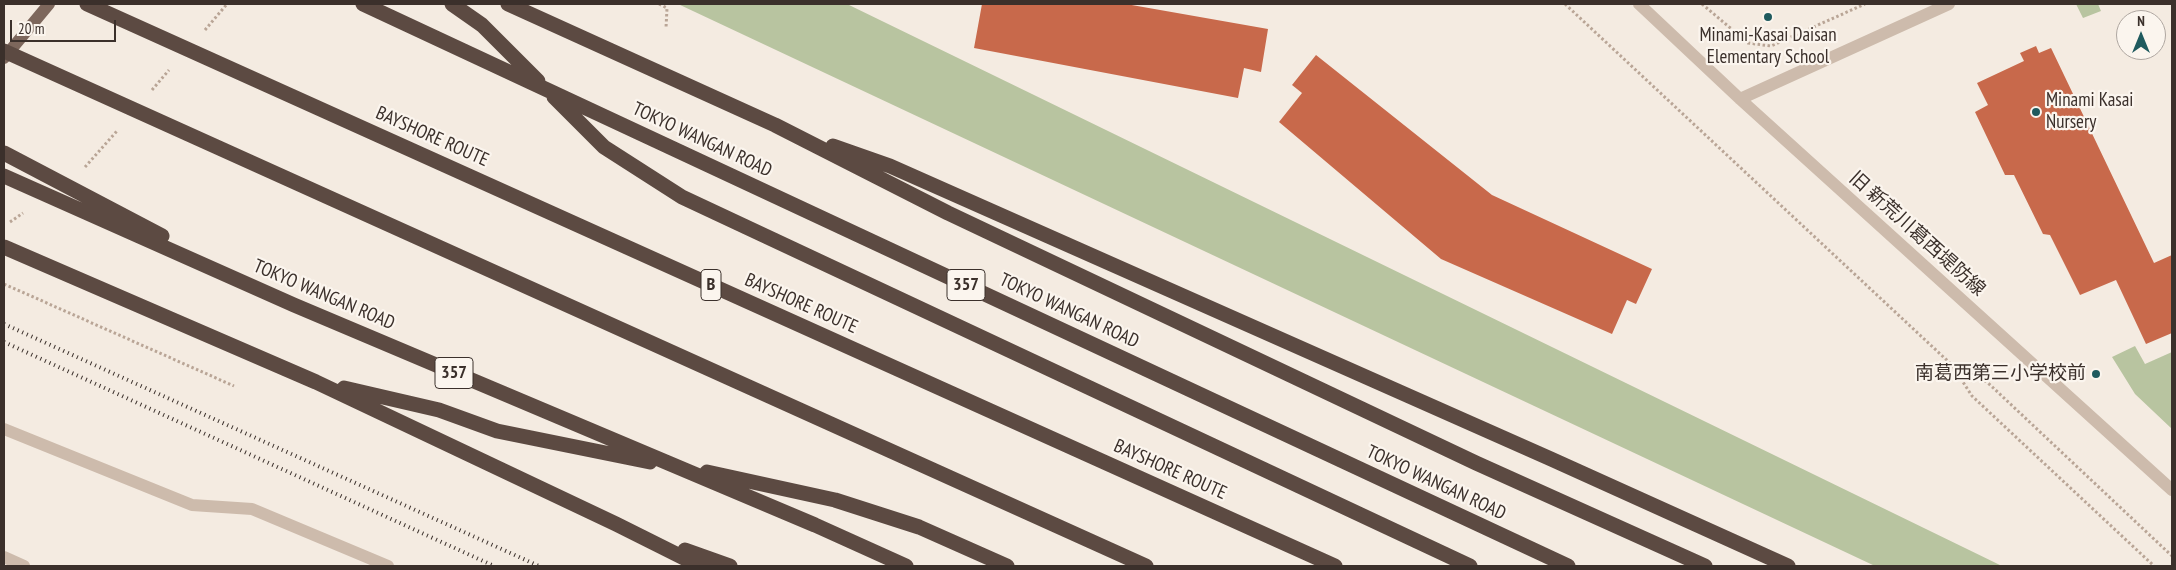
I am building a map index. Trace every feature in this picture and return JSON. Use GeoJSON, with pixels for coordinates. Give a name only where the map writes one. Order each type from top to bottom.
{"type":"FeatureCollection","features":[{"type":"Feature","properties":{"kind":"highway","name":"BAYSHORE ROUTE"},"geometry":{"type":"LineString","coordinates":[[86,4],[1335,566]]}},
{"type":"Feature","properties":{"kind":"highway"},"geometry":{"type":"LineString","coordinates":[[452,4],[482,25],[604,147],[682,197],[1470,566]]}},
{"type":"Feature","properties":{"kind":"highway"},"geometry":{"type":"LineString","coordinates":[[508,4],[775,125],[975,226],[1467,458],[1705,566]]}},
{"type":"Feature","properties":{"kind":"highway","name":"TOKYO WANGAN ROAD"},"geometry":{"type":"LineString","coordinates":[[365,5],[1568,566]]}},
{"type":"Feature","properties":{"kind":"highway"},"geometry":{"type":"LineString","coordinates":[[4,51],[1146,566]]}},
{"type":"Feature","properties":{"kind":"highway"},"geometry":{"type":"LineString","coordinates":[[775,125],[890,166],[1551,458],[1788,566]]}},
{"type":"Feature","properties":{"kind":"highway"},"geometry":{"type":"LineString","coordinates":[[4,153],[294,305]]}},
{"type":"Feature","properties":{"kind":"highway","name":"TOKYO WANGAN ROAD"},"geometry":{"type":"LineString","coordinates":[[4,176],[294,305],[815,525],[906,566]]}},
{"type":"Feature","properties":{"kind":"highway"},"geometry":{"type":"LineString","coordinates":[[4,247],[316,382],[616,524],[700,566]]}},
{"type":"Feature","properties":{"kind":"highway"},"geometry":{"type":"LineString","coordinates":[[316,382],[438,410],[497,431],[726,476],[835,500],[919,527],[1007,566]]}},
{"type":"Feature","properties":{"kind":"highway"},"geometry":{"type":"LineString","coordinates":[[616,524],[730,566]]}},
{"type":"Feature","properties":{"kind":"main road"},"geometry":{"type":"LineString","coordinates":[[4,58],[49,4]]}},
{"type":"Feature","properties":{"kind":"street","name":"旧 新荒川葛西堤防線"},"geometry":{"type":"LineString","coordinates":[[1639,4],[1740,99],[2172,490]]}},
{"type":"Feature","properties":{"kind":"street"},"geometry":{"type":"LineString","coordinates":[[1740,99],[1949,4]]}},
{"type":"Feature","properties":{"kind":"street"},"geometry":{"type":"LineString","coordinates":[[4,429],[192,505],[252,508],[388,566]]}},
{"type":"Feature","properties":{"kind":"street"},"geometry":{"type":"LineString","coordinates":[[4,557],[24,566]]}},
{"type":"Feature","properties":{"kind":"path"},"geometry":{"type":"LineString","coordinates":[[659,4],[668,8],[666,28]]}},
{"type":"Feature","properties":{"kind":"path"},"geometry":{"type":"LineString","coordinates":[[1565,4],[1952,365],[1972,396],[2154,566]]}},
{"type":"Feature","properties":{"kind":"path"},"geometry":{"type":"LineString","coordinates":[[1702,4],[1748,43],[1771,46],[1865,4]]}},
{"type":"Feature","properties":{"kind":"path"},"geometry":{"type":"LineString","coordinates":[[4,284],[234,386]]}},
{"type":"Feature","properties":{"kind":"path"},"geometry":{"type":"LineString","coordinates":[[1952,365],[1987,382],[2172,556]]}},
{"type":"Feature","properties":{"kind":"green space"},"geometry":{"type":"Polygon","coordinates":[[[678,4],[847,4],[2002,566],[1875,566],[678,4]]]}},
{"type":"Feature","properties":{"kind":"green space"},"geometry":{"type":"Polygon","coordinates":[[[2076,4],[2098,4],[2101,11],[2083,18],[2076,4]]]}},
{"type":"Feature","properties":{"kind":"green space"},"geometry":{"type":"Polygon","coordinates":[[[2135,346],[2145,364],[2172,352],[2172,429],[2135,394],[2112,357],[2135,346]]]}},
{"type":"Feature","properties":{"kind":"building"},"geometry":{"type":"Polygon","coordinates":[[[982,4],[1126,4],[1268,29],[1261,72],[1244,68],[1238,98],[974,48],[982,4]]]}},
{"type":"Feature","properties":{"kind":"building"},"geometry":{"type":"Polygon","coordinates":[[[2036,46],[2039,53],[2051,48],[2154,263],[2172,255],[2172,333],[2146,344],[2116,280],[2080,295],[2050,235],[2043,234],[2014,175],[2005,175],[1975,112],[1988,105],[1977,83],[2024,61],[2020,53],[2036,46]]]}},
{"type":"Feature","properties":{"kind":"building"},"geometry":{"type":"Polygon","coordinates":[[[1316,55],[1492,195],[1652,269],[1636,304],[1627,300],[1612,334],[1441,259],[1279,122],[1302,93],[1292,85],[1316,55]]]}},
{"type":"Feature","properties":{"kind":"railway"},"geometry":{"type":"LineString","coordinates":[[4,324],[539,566]]}},
{"type":"Feature","properties":{"kind":"railway"},"geometry":{"type":"LineString","coordinates":[[4,342],[494,566]]}},
{"type":"Feature","properties":{"kind":"place","name":"Minami-Kasai Daisan Elementary School"},"geometry":{"type":"Point","coordinates":[1768,17]}},
{"type":"Feature","properties":{"kind":"place","name":"Minami Kasai Nursery"},"geometry":{"type":"Point","coordinates":[2036,112]}},
{"type":"Feature","properties":{"kind":"place","name":"南葛西第三小学校前"},"geometry":{"type":"Point","coordinates":[2096,374]}}]}
